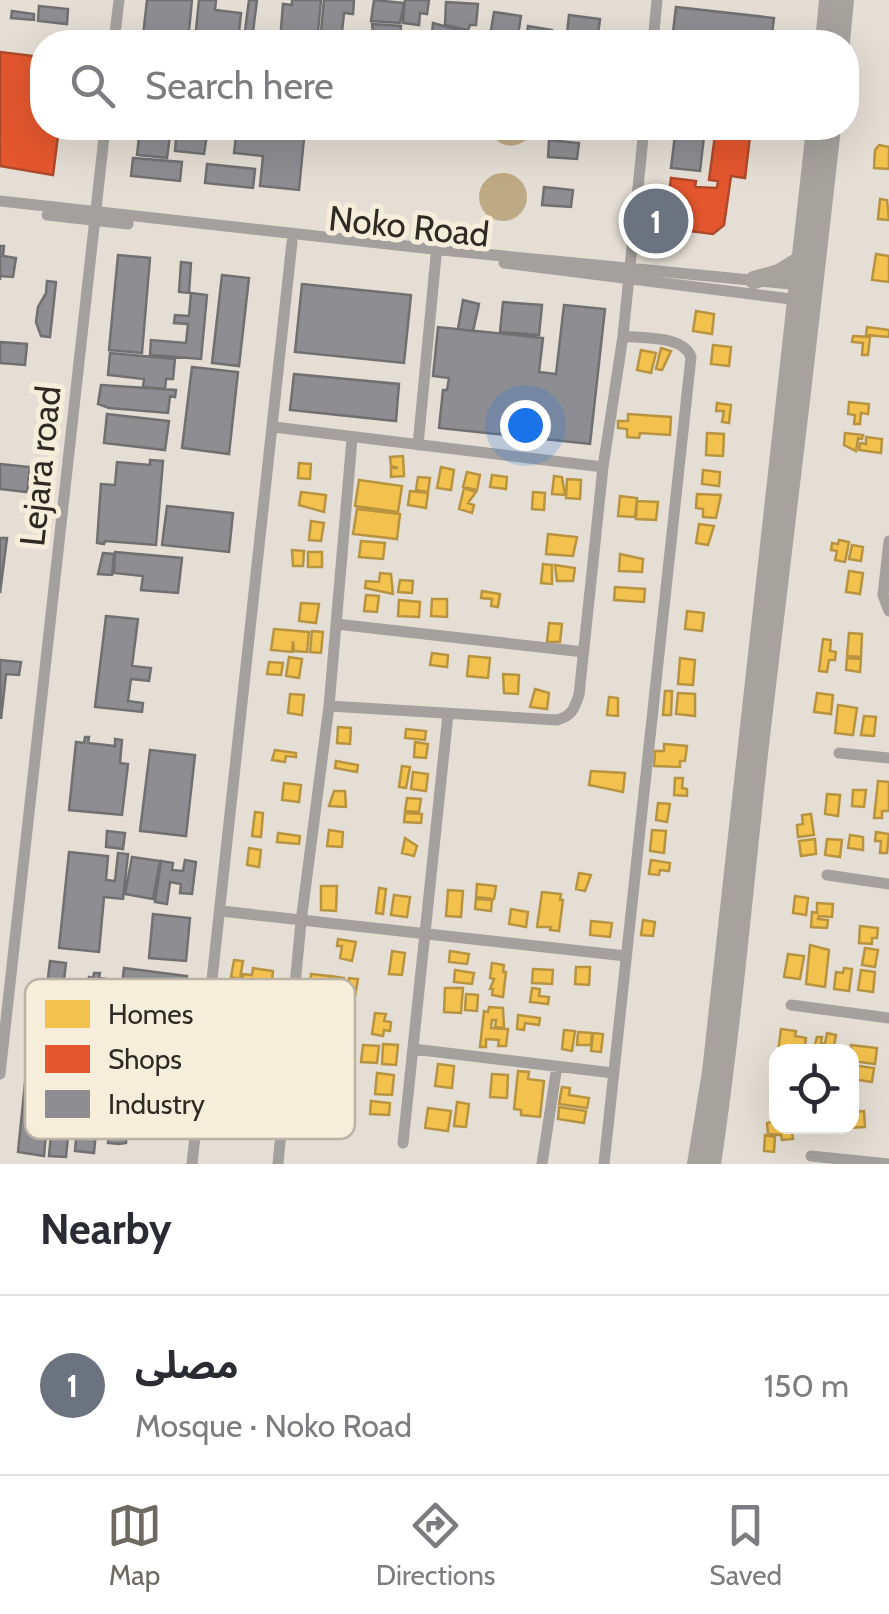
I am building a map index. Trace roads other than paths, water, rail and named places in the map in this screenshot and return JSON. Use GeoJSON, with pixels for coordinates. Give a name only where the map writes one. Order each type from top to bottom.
{"type":"FeatureCollection","features":[{"type":"Feature","properties":{"kind":"main road"},"geometry":{"type":"LineString","coordinates":[[825,30],[828,0]]}},
{"type":"Feature","properties":{"kind":"main road"},"geometry":{"type":"LineString","coordinates":[[842,30],[845,0]]}},
{"type":"Feature","properties":{"kind":"main road"},"geometry":{"type":"LineString","coordinates":[[712,1164],[725,1074],[805,293],[800,260],[813,140]]}},
{"type":"Feature","properties":{"kind":"main road"},"geometry":{"type":"LineString","coordinates":[[696,1164],[711,1072],[805,293],[830,140]]}},
{"type":"Feature","properties":{"kind":"main road"},"geometry":{"type":"LineString","coordinates":[[754,280],[779,274],[800,260]]}},
{"type":"Feature","properties":{"kind":"street"},"geometry":{"type":"LineString","coordinates":[[115,30],[119,0]]}},
{"type":"Feature","properties":{"kind":"street"},"geometry":{"type":"LineString","coordinates":[[654,30],[657,0]]}},
{"type":"Feature","properties":{"kind":"street","name":"Lejara road"},"geometry":{"type":"LineString","coordinates":[[0,1074],[104,140]]}},
{"type":"Feature","properties":{"kind":"street"},"geometry":{"type":"LineString","coordinates":[[329,706],[557,720],[568,717],[579,695],[643,140]]}},
{"type":"Feature","properties":{"kind":"street","name":"Noko Road"},"geometry":{"type":"LineString","coordinates":[[0,205],[292,242],[630,272],[805,293]]}},
{"type":"Feature","properties":{"kind":"street"},"geometry":{"type":"LineString","coordinates":[[95,217],[630,272],[754,280],[805,293]]}},
{"type":"Feature","properties":{"kind":"street"},"geometry":{"type":"LineString","coordinates":[[213,979],[292,242]]}},
{"type":"Feature","properties":{"kind":"street"},"geometry":{"type":"LineString","coordinates":[[418,445],[436,256]]}},
{"type":"Feature","properties":{"kind":"street"},"geometry":{"type":"LineString","coordinates":[[604,1164],[691,357],[690,350],[680,343],[623,336]]}},
{"type":"Feature","properties":{"kind":"street"},"geometry":{"type":"LineString","coordinates":[[274,428],[603,467]]}},
{"type":"Feature","properties":{"kind":"street"},"geometry":{"type":"LineString","coordinates":[[296,979],[329,706],[352,439]]}},
{"type":"Feature","properties":{"kind":"street"},"geometry":{"type":"LineString","coordinates":[[889,541],[883,595],[889,611]]}},
{"type":"Feature","properties":{"kind":"street"},"geometry":{"type":"LineString","coordinates":[[336,624],[584,652]]}},
{"type":"Feature","properties":{"kind":"street"},"geometry":{"type":"LineString","coordinates":[[402,1143],[448,714]]}},
{"type":"Feature","properties":{"kind":"street"},"geometry":{"type":"LineString","coordinates":[[840,753],[889,758]]}},
{"type":"Feature","properties":{"kind":"street"},"geometry":{"type":"LineString","coordinates":[[827,875],[889,884]]}},
{"type":"Feature","properties":{"kind":"street"},"geometry":{"type":"LineString","coordinates":[[221,912],[626,956]]}},
{"type":"Feature","properties":{"kind":"street"},"geometry":{"type":"LineString","coordinates":[[790,1006],[889,1018]]}},
{"type":"Feature","properties":{"kind":"street"},"geometry":{"type":"LineString","coordinates":[[413,1050],[613,1072]]}},
{"type":"Feature","properties":{"kind":"street"},"geometry":{"type":"LineString","coordinates":[[542,1164],[557,1066]]}},
{"type":"Feature","properties":{"kind":"street"},"geometry":{"type":"LineString","coordinates":[[192,1164],[195,1139]]}},
{"type":"Feature","properties":{"kind":"street"},"geometry":{"type":"LineString","coordinates":[[278,1164],[280,1139]]}},
{"type":"Feature","properties":{"kind":"street"},"geometry":{"type":"LineString","coordinates":[[812,1156],[888,1164]]}},
{"type":"Feature","properties":{"kind":"place","name":"مصلى"},"geometry":{"type":"Point","coordinates":[656,221]}}]}
